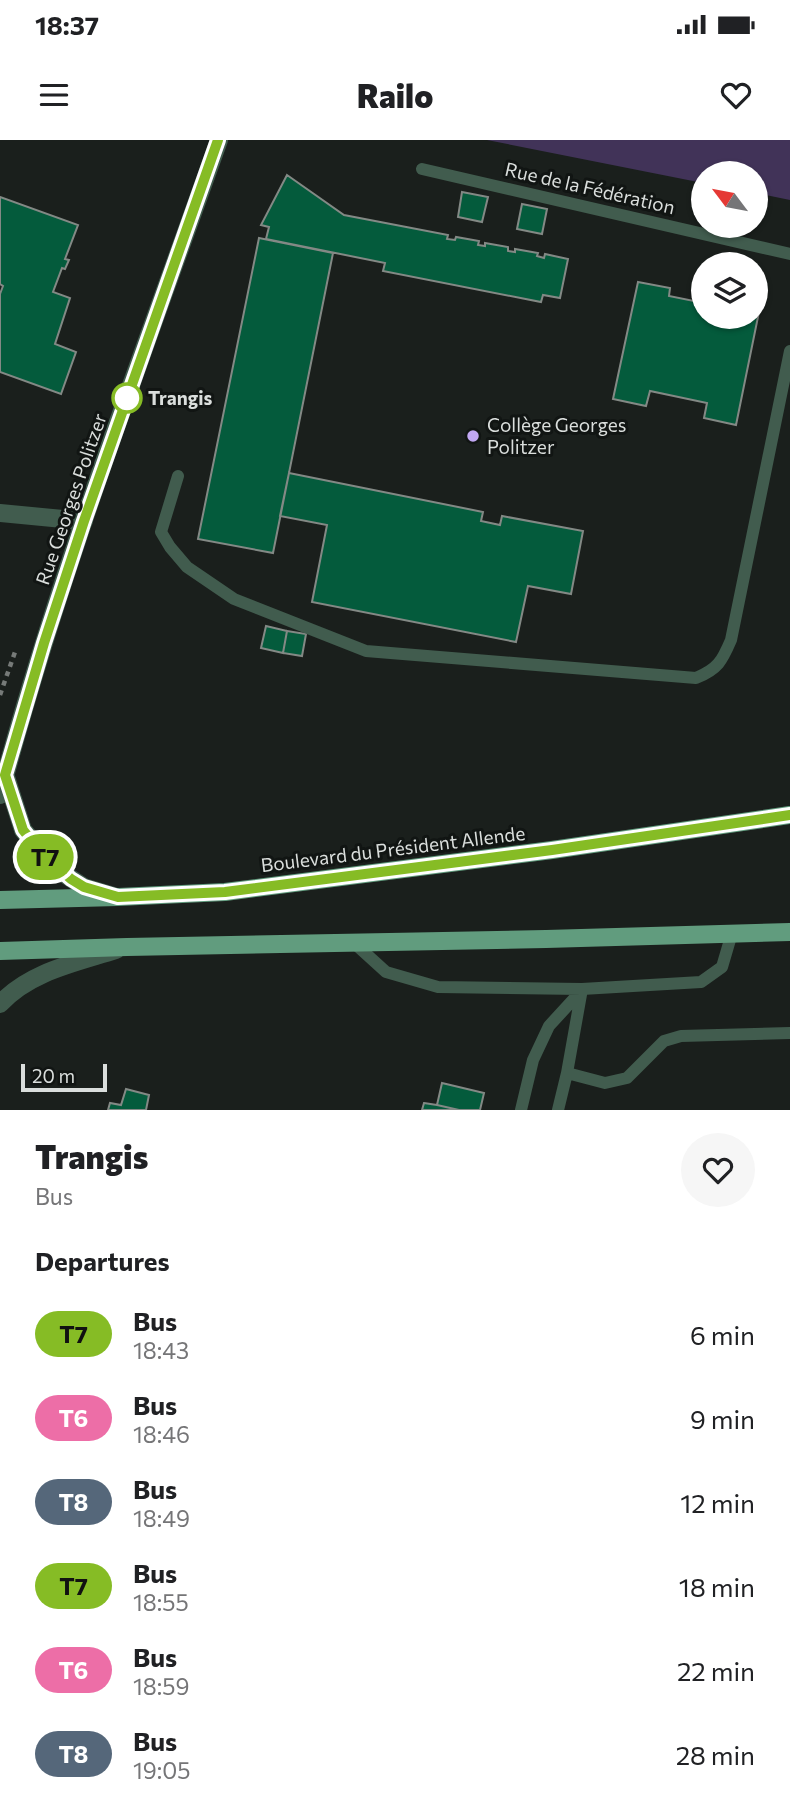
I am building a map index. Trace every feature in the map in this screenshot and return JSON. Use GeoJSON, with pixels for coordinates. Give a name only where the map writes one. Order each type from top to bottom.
{"type":"FeatureCollection","features":[{"type":"Feature","properties":{"kind":"main road","name":"Boulevard du Président Allende"},"geometry":{"type":"LineString","coordinates":[[0,900],[225,892],[552,850],[790,815]]}},
{"type":"Feature","properties":{"kind":"main road"},"geometry":{"type":"LineString","coordinates":[[0,951],[790,932]]}},
{"type":"Feature","properties":{"kind":"street","name":"Rue Georges Politzer"},"geometry":{"type":"LineString","coordinates":[[0,795],[44,643],[84,521],[219,140]]}},
{"type":"Feature","properties":{"kind":"street"},"geometry":{"type":"LineString","coordinates":[[0,513],[84,521]]}},
{"type":"Feature","properties":{"kind":"street"},"geometry":{"type":"LineString","coordinates":[[5,775],[23,830],[48,859],[84,887],[118,897]]}},
{"type":"Feature","properties":{"kind":"street"},"geometry":{"type":"LineString","coordinates":[[0,1004],[9,994],[45,972],[127,947]]}},
{"type":"Feature","properties":{"kind":"lane","name":"Rue de la Fédération"},"geometry":{"type":"LineString","coordinates":[[422,169],[790,254]]}},
{"type":"Feature","properties":{"kind":"lane"},"geometry":{"type":"LineString","coordinates":[[178,476],[162,532],[170,547],[187,567],[234,599],[366,651],[696,678],[711,672],[722,660],[731,640],[790,351]]}},
{"type":"Feature","properties":{"kind":"lane"},"geometry":{"type":"LineString","coordinates":[[353,942],[386,971],[438,987],[582,989],[701,982],[722,967],[732,933]]}},
{"type":"Feature","properties":{"kind":"lane"},"geometry":{"type":"LineString","coordinates":[[558,1110],[582,989]]}},
{"type":"Feature","properties":{"kind":"lane"},"geometry":{"type":"LineString","coordinates":[[521,1110],[533,1060],[549,1027],[582,989]]}},
{"type":"Feature","properties":{"kind":"lane"},"geometry":{"type":"LineString","coordinates":[[567,1073],[605,1083],[627,1078],[664,1041],[681,1036],[790,1033]]}},
{"type":"Feature","properties":{"kind":"shaded area"},"geometry":{"type":"Polygon","coordinates":[[[487,140],[790,140],[790,200],[768,195],[768,161],[691,161],[691,181],[487,140]]]}},
{"type":"Feature","properties":{"kind":"building"},"geometry":{"type":"Polygon","coordinates":[[[287,175],[344,215],[448,235],[447,239],[455,240],[456,237],[479,241],[478,245],[485,246],[485,243],[508,247],[508,251],[515,252],[515,249],[538,253],[537,256],[544,258],[545,254],[568,259],[560,298],[543,295],[541,302],[383,271],[385,263],[266,239],[269,227],[261,225],[287,175]]]}},
{"type":"Feature","properties":{"kind":"building"},"geometry":{"type":"Polygon","coordinates":[[[462,192],[488,197],[482,222],[458,217],[462,192]]]}},
{"type":"Feature","properties":{"kind":"building"},"geometry":{"type":"Polygon","coordinates":[[[0,197],[78,225],[65,259],[69,260],[65,269],[62,268],[53,292],[70,298],[55,344],[76,352],[61,394],[0,372],[0,294],[3,286],[0,284],[0,197]]]}},
{"type":"Feature","properties":{"kind":"building"},"geometry":{"type":"Polygon","coordinates":[[[522,204],[547,209],[542,234],[517,229],[522,204]]]}},
{"type":"Feature","properties":{"kind":"building"},"geometry":{"type":"Polygon","coordinates":[[[259,238],[333,253],[273,553],[198,539],[259,238]]]}},
{"type":"Feature","properties":{"kind":"building"},"geometry":{"type":"Polygon","coordinates":[[[638,282],[670,288],[669,296],[691,300],[691,329],[756,329],[736,425],[704,418],[707,403],[650,391],[646,406],[613,399],[638,282]]]}},
{"type":"Feature","properties":{"kind":"building"},"geometry":{"type":"Polygon","coordinates":[[[289,473],[483,512],[481,521],[500,525],[502,516],[583,531],[571,594],[528,586],[516,642],[312,602],[327,525],[280,516],[289,473]]]}},
{"type":"Feature","properties":{"kind":"building"},"geometry":{"type":"Polygon","coordinates":[[[266,626],[287,631],[283,653],[261,648],[266,626]]]}},
{"type":"Feature","properties":{"kind":"building"},"geometry":{"type":"Polygon","coordinates":[[[287,631],[306,634],[302,656],[283,653],[287,631]]]}},
{"type":"Feature","properties":{"kind":"building"},"geometry":{"type":"Polygon","coordinates":[[[442,1083],[484,1093],[480,1110],[459,1110],[437,1105],[442,1083]]]}},
{"type":"Feature","properties":{"kind":"building"},"geometry":{"type":"Polygon","coordinates":[[[126,1089],[149,1095],[146,1110],[108,1110],[110,1103],[121,1105],[126,1089]]]}},
{"type":"Feature","properties":{"kind":"building"},"geometry":{"type":"Polygon","coordinates":[[[424,1103],[437,1105],[459,1110],[422,1110],[424,1103]]]}},
{"type":"Feature","properties":{"kind":"bus line","name":"T7"},"geometry":{"type":"LineString","coordinates":[[218,140],[84,521],[5,775],[23,830],[31,840],[58,870],[71,879],[84,887],[118,897],[225,892],[552,850],[790,815]]}},
{"type":"Feature","properties":{"kind":"place","name":"Trangis"},"geometry":{"type":"Point","coordinates":[127,398]}},
{"type":"Feature","properties":{"kind":"place","name":"Collège Georges Politzer"},"geometry":{"type":"Point","coordinates":[473,436]}}]}
